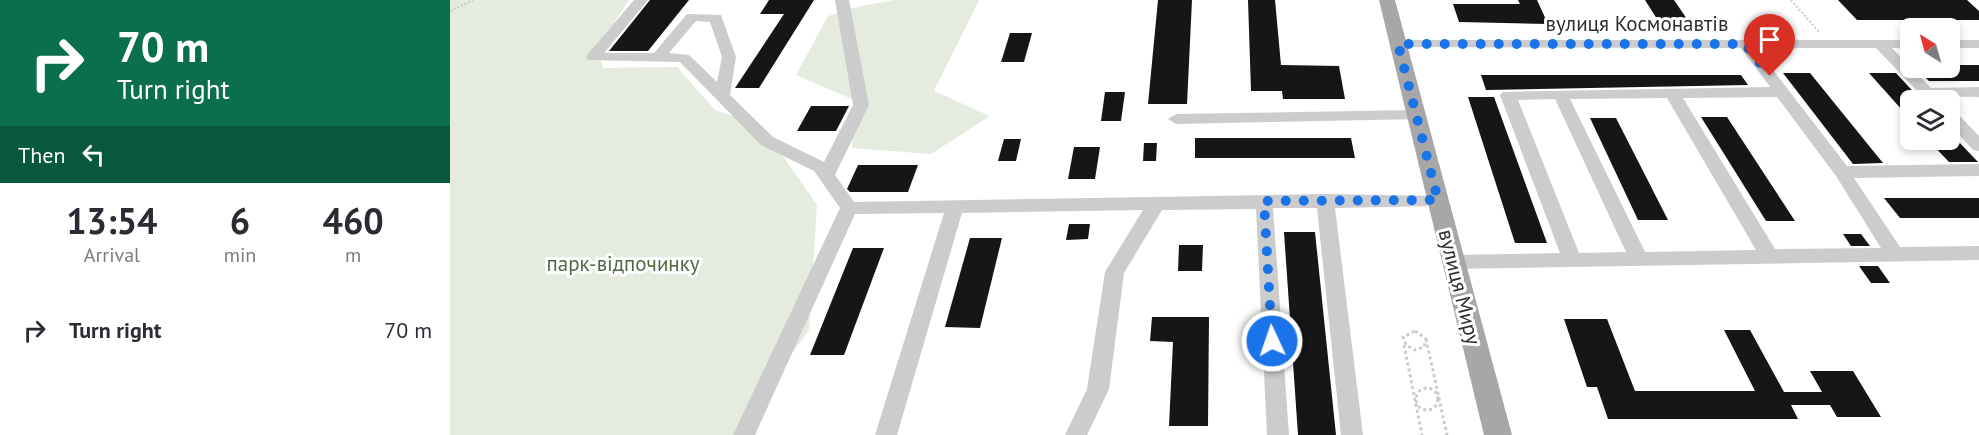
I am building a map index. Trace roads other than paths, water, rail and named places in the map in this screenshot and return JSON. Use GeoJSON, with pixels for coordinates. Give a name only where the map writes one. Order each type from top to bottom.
{"type":"FeatureCollection","features":[{"type":"Feature","properties":{"kind":"main road","name":"вулиця Миру"},"geometry":{"type":"LineString","coordinates":[[1387,0],[1498,435]]}},
{"type":"Feature","properties":{"kind":"street"},"geometry":{"type":"LineString","coordinates":[[641,0],[593,57],[684,58],[766,141],[819,166],[849,208]]}},
{"type":"Feature","properties":{"kind":"street"},"geometry":{"type":"LineString","coordinates":[[826,176],[861,105],[842,0]]}},
{"type":"Feature","properties":{"kind":"street"},"geometry":{"type":"LineString","coordinates":[[658,58],[692,17],[716,18],[729,57],[722,97]]}},
{"type":"Feature","properties":{"kind":"street","name":"вулиця Космонавтів"},"geometry":{"type":"LineString","coordinates":[[1398,44],[1900,44]]}},
{"type":"Feature","properties":{"kind":"street"},"geometry":{"type":"LineString","coordinates":[[1745,44],[1842,172],[1895,254]]}},
{"type":"Feature","properties":{"kind":"street"},"geometry":{"type":"LineString","coordinates":[[1880,44],[1924,90]]}},
{"type":"Feature","properties":{"kind":"street"},"geometry":{"type":"LineString","coordinates":[[1960,44],[1979,44]]}},
{"type":"Feature","properties":{"kind":"street"},"geometry":{"type":"LineString","coordinates":[[1572,260],[1508,95],[1782,92]]}},
{"type":"Feature","properties":{"kind":"street"},"geometry":{"type":"LineString","coordinates":[[1960,94],[1979,92]]}},
{"type":"Feature","properties":{"kind":"street"},"geometry":{"type":"LineString","coordinates":[[1672,93],[1769,256]]}},
{"type":"Feature","properties":{"kind":"street"},"geometry":{"type":"LineString","coordinates":[[1560,94],[1639,259]]}},
{"type":"Feature","properties":{"kind":"street"},"geometry":{"type":"LineString","coordinates":[[1176,119],[1416,115]]}},
{"type":"Feature","properties":{"kind":"street"},"geometry":{"type":"LineString","coordinates":[[1960,126],[1979,146]]}},
{"type":"Feature","properties":{"kind":"street"},"geometry":{"type":"LineString","coordinates":[[1842,172],[1979,170]]}},
{"type":"Feature","properties":{"kind":"street"},"geometry":{"type":"LineString","coordinates":[[1325,200],[1352,435]]}},
{"type":"Feature","properties":{"kind":"street"},"geometry":{"type":"LineString","coordinates":[[849,208],[1438,200]]}},
{"type":"Feature","properties":{"kind":"street"},"geometry":{"type":"LineString","coordinates":[[1264,201],[1278,435]]}},
{"type":"Feature","properties":{"kind":"street"},"geometry":{"type":"LineString","coordinates":[[1076,435],[1098,389],[1114,272],[1156,203]]}},
{"type":"Feature","properties":{"kind":"street"},"geometry":{"type":"LineString","coordinates":[[886,435],[955,206]]}},
{"type":"Feature","properties":{"kind":"street"},"geometry":{"type":"LineString","coordinates":[[744,435],[849,208]]}},
{"type":"Feature","properties":{"kind":"street"},"geometry":{"type":"LineString","coordinates":[[1454,262],[1979,253]]}},
{"type":"Feature","properties":{"kind":"park label","name":"парк-відпочинку"},"geometry":{"type":"Point","coordinates":[623,263]}}]}
